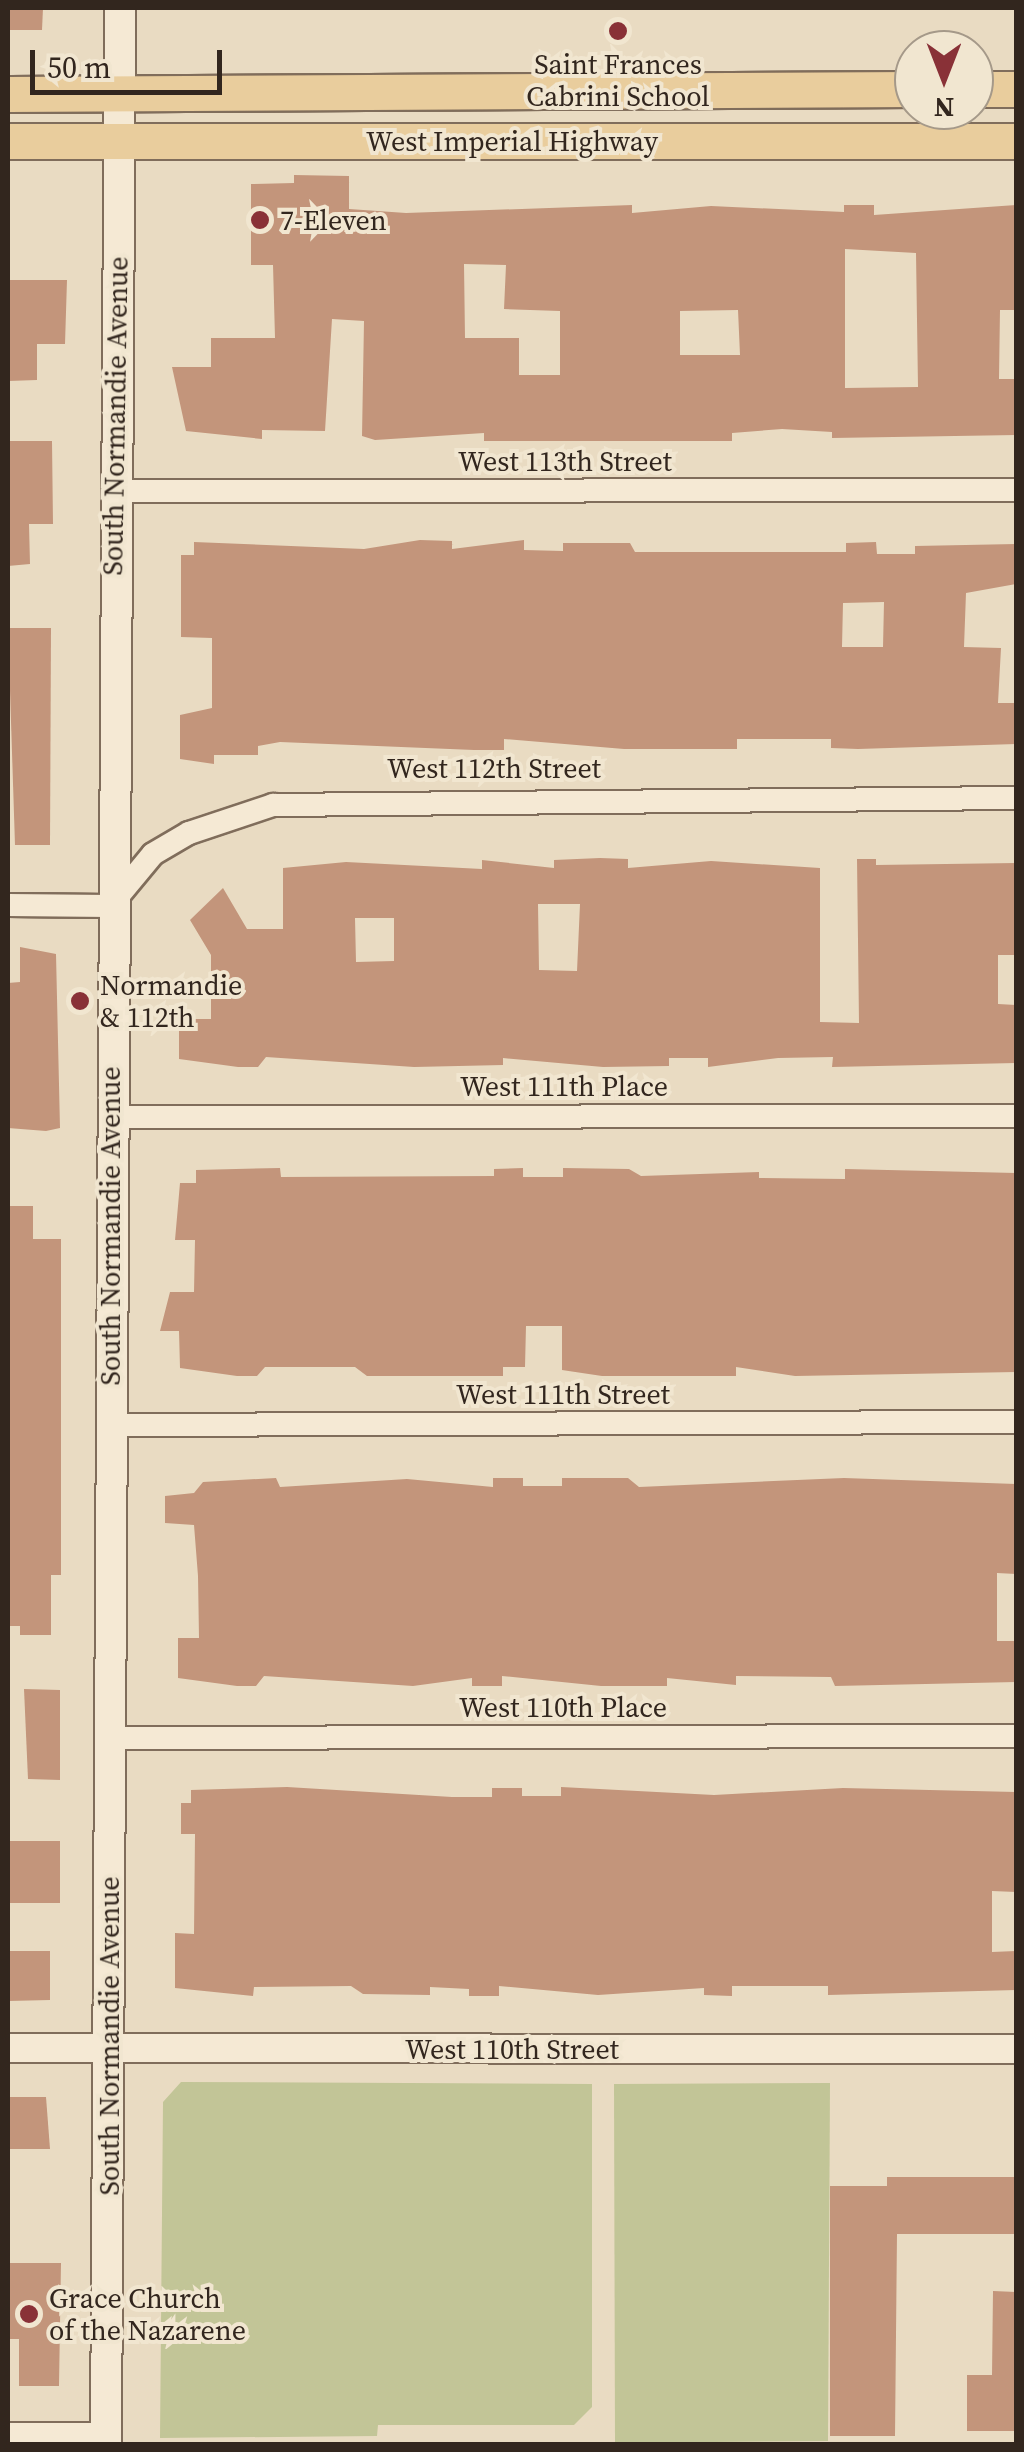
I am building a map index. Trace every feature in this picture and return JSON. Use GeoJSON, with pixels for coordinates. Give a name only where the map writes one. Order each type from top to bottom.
{"type":"FeatureCollection","features":[{"type":"Feature","properties":{"kind":"main road","name":"South Normandie Avenue"},"geometry":{"type":"LineString","coordinates":[[106,2439],[110,906],[120,8]]}},
{"type":"Feature","properties":{"kind":"main road","name":"West Imperial Highway"},"geometry":{"type":"LineString","coordinates":[[8,94],[894,90]]}},
{"type":"Feature","properties":{"kind":"main road","name":"West Imperial Highway"},"geometry":{"type":"LineString","coordinates":[[8,141],[1016,141]]}},
{"type":"Feature","properties":{"kind":"street","name":"West 113th Street"},"geometry":{"type":"LineString","coordinates":[[114,492],[1016,490]]}},
{"type":"Feature","properties":{"kind":"street","name":"West 112th Street"},"geometry":{"type":"LineString","coordinates":[[110,906],[153,854],[273,804],[1016,798]]}},
{"type":"Feature","properties":{"kind":"street"},"geometry":{"type":"LineString","coordinates":[[8,905],[110,906]]}},
{"type":"Feature","properties":{"kind":"street","name":"West 111th Place"},"geometry":{"type":"LineString","coordinates":[[111,1117],[1016,1116]]}},
{"type":"Feature","properties":{"kind":"street","name":"West 111th Street"},"geometry":{"type":"LineString","coordinates":[[109,1426],[1016,1422]]}},
{"type":"Feature","properties":{"kind":"street","name":"West 110th Place"},"geometry":{"type":"LineString","coordinates":[[110,1738],[1016,1736]]}},
{"type":"Feature","properties":{"kind":"street","name":"West 110th Street"},"geometry":{"type":"LineString","coordinates":[[8,2048],[1016,2049]]}},
{"type":"Feature","properties":{"kind":"street"},"geometry":{"type":"LineString","coordinates":[[8,2434],[106,2439]]}},
{"type":"Feature","properties":{"kind":"green space"},"geometry":{"type":"Polygon","coordinates":[[[181,2082],[592,2084],[592,2407],[574,2425],[378,2425],[377,2436],[160,2438],[163,2102],[181,2082]]]}},
{"type":"Feature","properties":{"kind":"green space"},"geometry":{"type":"Polygon","coordinates":[[[830,2083],[828,2441],[615,2443],[614,2084],[830,2083]]]}},
{"type":"Feature","properties":{"kind":"building"},"geometry":{"type":"Polygon","coordinates":[[[8,8],[43,8],[42,30],[8,30],[8,8]]]}},
{"type":"Feature","properties":{"kind":"building"},"geometry":{"type":"Polygon","coordinates":[[[294,175],[349,176],[349,209],[406,213],[632,205],[632,213],[711,206],[844,212],[844,205],[874,205],[874,215],[1016,205],[1016,310],[1000,310],[999,379],[1016,379],[1016,435],[832,438],[832,432],[782,429],[732,433],[732,441],[484,441],[484,433],[375,440],[362,436],[364,321],[332,319],[325,431],[262,430],[262,439],[186,431],[172,367],[211,367],[211,338],[275,338],[273,265],[251,265],[251,184],[294,183],[294,175]],[[845,249],[845,388],[918,387],[916,253],[845,249]],[[464,264],[465,338],[519,338],[519,375],[560,375],[560,311],[504,309],[506,265],[464,264]],[[738,310],[680,311],[680,355],[740,355],[738,310]]]}},
{"type":"Feature","properties":{"kind":"building"},"geometry":{"type":"Polygon","coordinates":[[[8,280],[67,280],[65,344],[37,344],[37,380],[8,381],[8,280]]]}},
{"type":"Feature","properties":{"kind":"building"},"geometry":{"type":"Polygon","coordinates":[[[8,441],[52,441],[53,524],[29,524],[30,564],[8,566],[8,441]]]}},
{"type":"Feature","properties":{"kind":"building"},"geometry":{"type":"Polygon","coordinates":[[[420,540],[452,541],[452,549],[524,540],[524,550],[563,551],[563,543],[630,543],[635,552],[846,552],[846,543],[876,542],[877,554],[915,554],[915,546],[1016,544],[1016,584],[966,593],[964,647],[1001,648],[998,703],[1016,703],[1016,744],[858,749],[831,748],[831,739],[737,739],[737,749],[624,749],[504,739],[504,750],[474,750],[280,742],[258,746],[258,755],[214,755],[214,764],[180,759],[180,715],[212,708],[212,638],[181,637],[181,555],[194,555],[194,542],[364,549],[420,540]],[[884,602],[843,603],[842,647],[883,647],[884,602]]]}},
{"type":"Feature","properties":{"kind":"building"},"geometry":{"type":"Polygon","coordinates":[[[8,628],[51,628],[50,845],[15,845],[8,628]]]}},
{"type":"Feature","properties":{"kind":"building"},"geometry":{"type":"Polygon","coordinates":[[[628,859],[628,868],[711,861],[820,868],[820,1022],[859,1023],[857,859],[876,859],[876,865],[1016,863],[1016,955],[998,955],[998,1004],[1016,1005],[1016,1063],[832,1067],[833,1057],[778,1058],[708,1067],[708,1058],[669,1058],[669,1066],[603,1067],[503,1058],[503,1065],[414,1067],[266,1057],[258,1067],[238,1067],[179,1059],[179,1019],[211,1019],[211,955],[190,920],[223,888],[247,929],[283,929],[283,868],[346,862],[482,869],[482,860],[554,868],[554,860],[628,859]],[[538,904],[539,970],[577,971],[580,904],[538,904]],[[355,918],[356,962],[394,961],[394,918],[355,918]]]}},
{"type":"Feature","properties":{"kind":"building"},"geometry":{"type":"Polygon","coordinates":[[[20,947],[56,954],[60,1128],[46,1131],[8,1128],[8,983],[20,982],[20,947]]]}},
{"type":"Feature","properties":{"kind":"building"},"geometry":{"type":"Polygon","coordinates":[[[280,1168],[281,1177],[494,1176],[494,1169],[523,1168],[523,1177],[563,1177],[563,1168],[629,1169],[641,1176],[759,1172],[759,1178],[845,1179],[845,1169],[1016,1173],[1016,1372],[795,1376],[736,1367],[736,1376],[602,1376],[562,1370],[562,1326],[526,1326],[525,1367],[503,1367],[503,1376],[367,1376],[355,1367],[265,1367],[257,1376],[237,1376],[180,1368],[179,1331],[160,1331],[170,1292],[194,1292],[195,1240],[175,1240],[180,1183],[196,1183],[196,1170],[280,1168]]]}},
{"type":"Feature","properties":{"kind":"building"},"geometry":{"type":"Polygon","coordinates":[[[8,1206],[33,1206],[33,1239],[61,1239],[61,1575],[51,1575],[51,1635],[20,1635],[20,1626],[8,1626],[8,1206]]]}},
{"type":"Feature","properties":{"kind":"building"},"geometry":{"type":"Polygon","coordinates":[[[276,1478],[280,1487],[407,1479],[493,1487],[493,1478],[523,1478],[523,1486],[562,1486],[562,1478],[628,1478],[639,1487],[844,1478],[1016,1484],[1016,1574],[997,1573],[997,1641],[1016,1641],[1016,1682],[835,1686],[831,1677],[736,1676],[736,1685],[667,1678],[667,1686],[601,1686],[502,1676],[502,1686],[472,1686],[472,1678],[413,1686],[264,1676],[256,1686],[237,1686],[178,1678],[178,1638],[199,1638],[198,1576],[194,1525],[165,1523],[165,1496],[194,1493],[203,1482],[276,1478]]]}},
{"type":"Feature","properties":{"kind":"building"},"geometry":{"type":"Polygon","coordinates":[[[24,1689],[60,1690],[60,1780],[28,1779],[24,1689]]]}},
{"type":"Feature","properties":{"kind":"building"},"geometry":{"type":"Polygon","coordinates":[[[287,1787],[452,1797],[492,1797],[492,1788],[522,1788],[522,1796],[561,1796],[561,1787],[714,1795],[843,1788],[1016,1792],[1016,1892],[992,1891],[992,1952],[1016,1951],[1016,1990],[828,1995],[828,1986],[732,1986],[732,1996],[704,1995],[704,1988],[598,1995],[499,1986],[499,1996],[469,1996],[469,1989],[430,1987],[430,1995],[363,1994],[351,1986],[254,1987],[253,1996],[175,1988],[175,1933],[194,1934],[195,1834],[181,1834],[181,1803],[191,1803],[191,1790],[287,1787]]]}},
{"type":"Feature","properties":{"kind":"building"},"geometry":{"type":"Polygon","coordinates":[[[8,1841],[60,1841],[60,1903],[8,1903],[8,1841]]]}},
{"type":"Feature","properties":{"kind":"building"},"geometry":{"type":"Polygon","coordinates":[[[8,1951],[50,1951],[50,2000],[8,2001],[8,1951]]]}},
{"type":"Feature","properties":{"kind":"building"},"geometry":{"type":"Polygon","coordinates":[[[8,2097],[46,2097],[50,2149],[8,2149],[8,2097]]]}},
{"type":"Feature","properties":{"kind":"building"},"geometry":{"type":"Polygon","coordinates":[[[887,2177],[1015,2177],[1015,2234],[897,2234],[895,2436],[830,2436],[830,2186],[887,2186],[887,2177]]]}},
{"type":"Feature","properties":{"kind":"building"},"geometry":{"type":"Polygon","coordinates":[[[8,2263],[61,2263],[59,2386],[19,2386],[19,2339],[8,2339],[8,2263]]]}},
{"type":"Feature","properties":{"kind":"building"},"geometry":{"type":"Polygon","coordinates":[[[993,2291],[1016,2292],[1016,2431],[967,2431],[967,2375],[992,2375],[993,2291]]]}},
{"type":"Feature","properties":{"kind":"place","name":"Saint Frances Cabrini School"},"geometry":{"type":"Point","coordinates":[618,31]}},
{"type":"Feature","properties":{"kind":"place","name":"7-Eleven"},"geometry":{"type":"Point","coordinates":[260,220]}},
{"type":"Feature","properties":{"kind":"place","name":"Normandie & 112th"},"geometry":{"type":"Point","coordinates":[80,1001]}},
{"type":"Feature","properties":{"kind":"place","name":"Grace Church of the Nazarene"},"geometry":{"type":"Point","coordinates":[29,2314]}}]}
